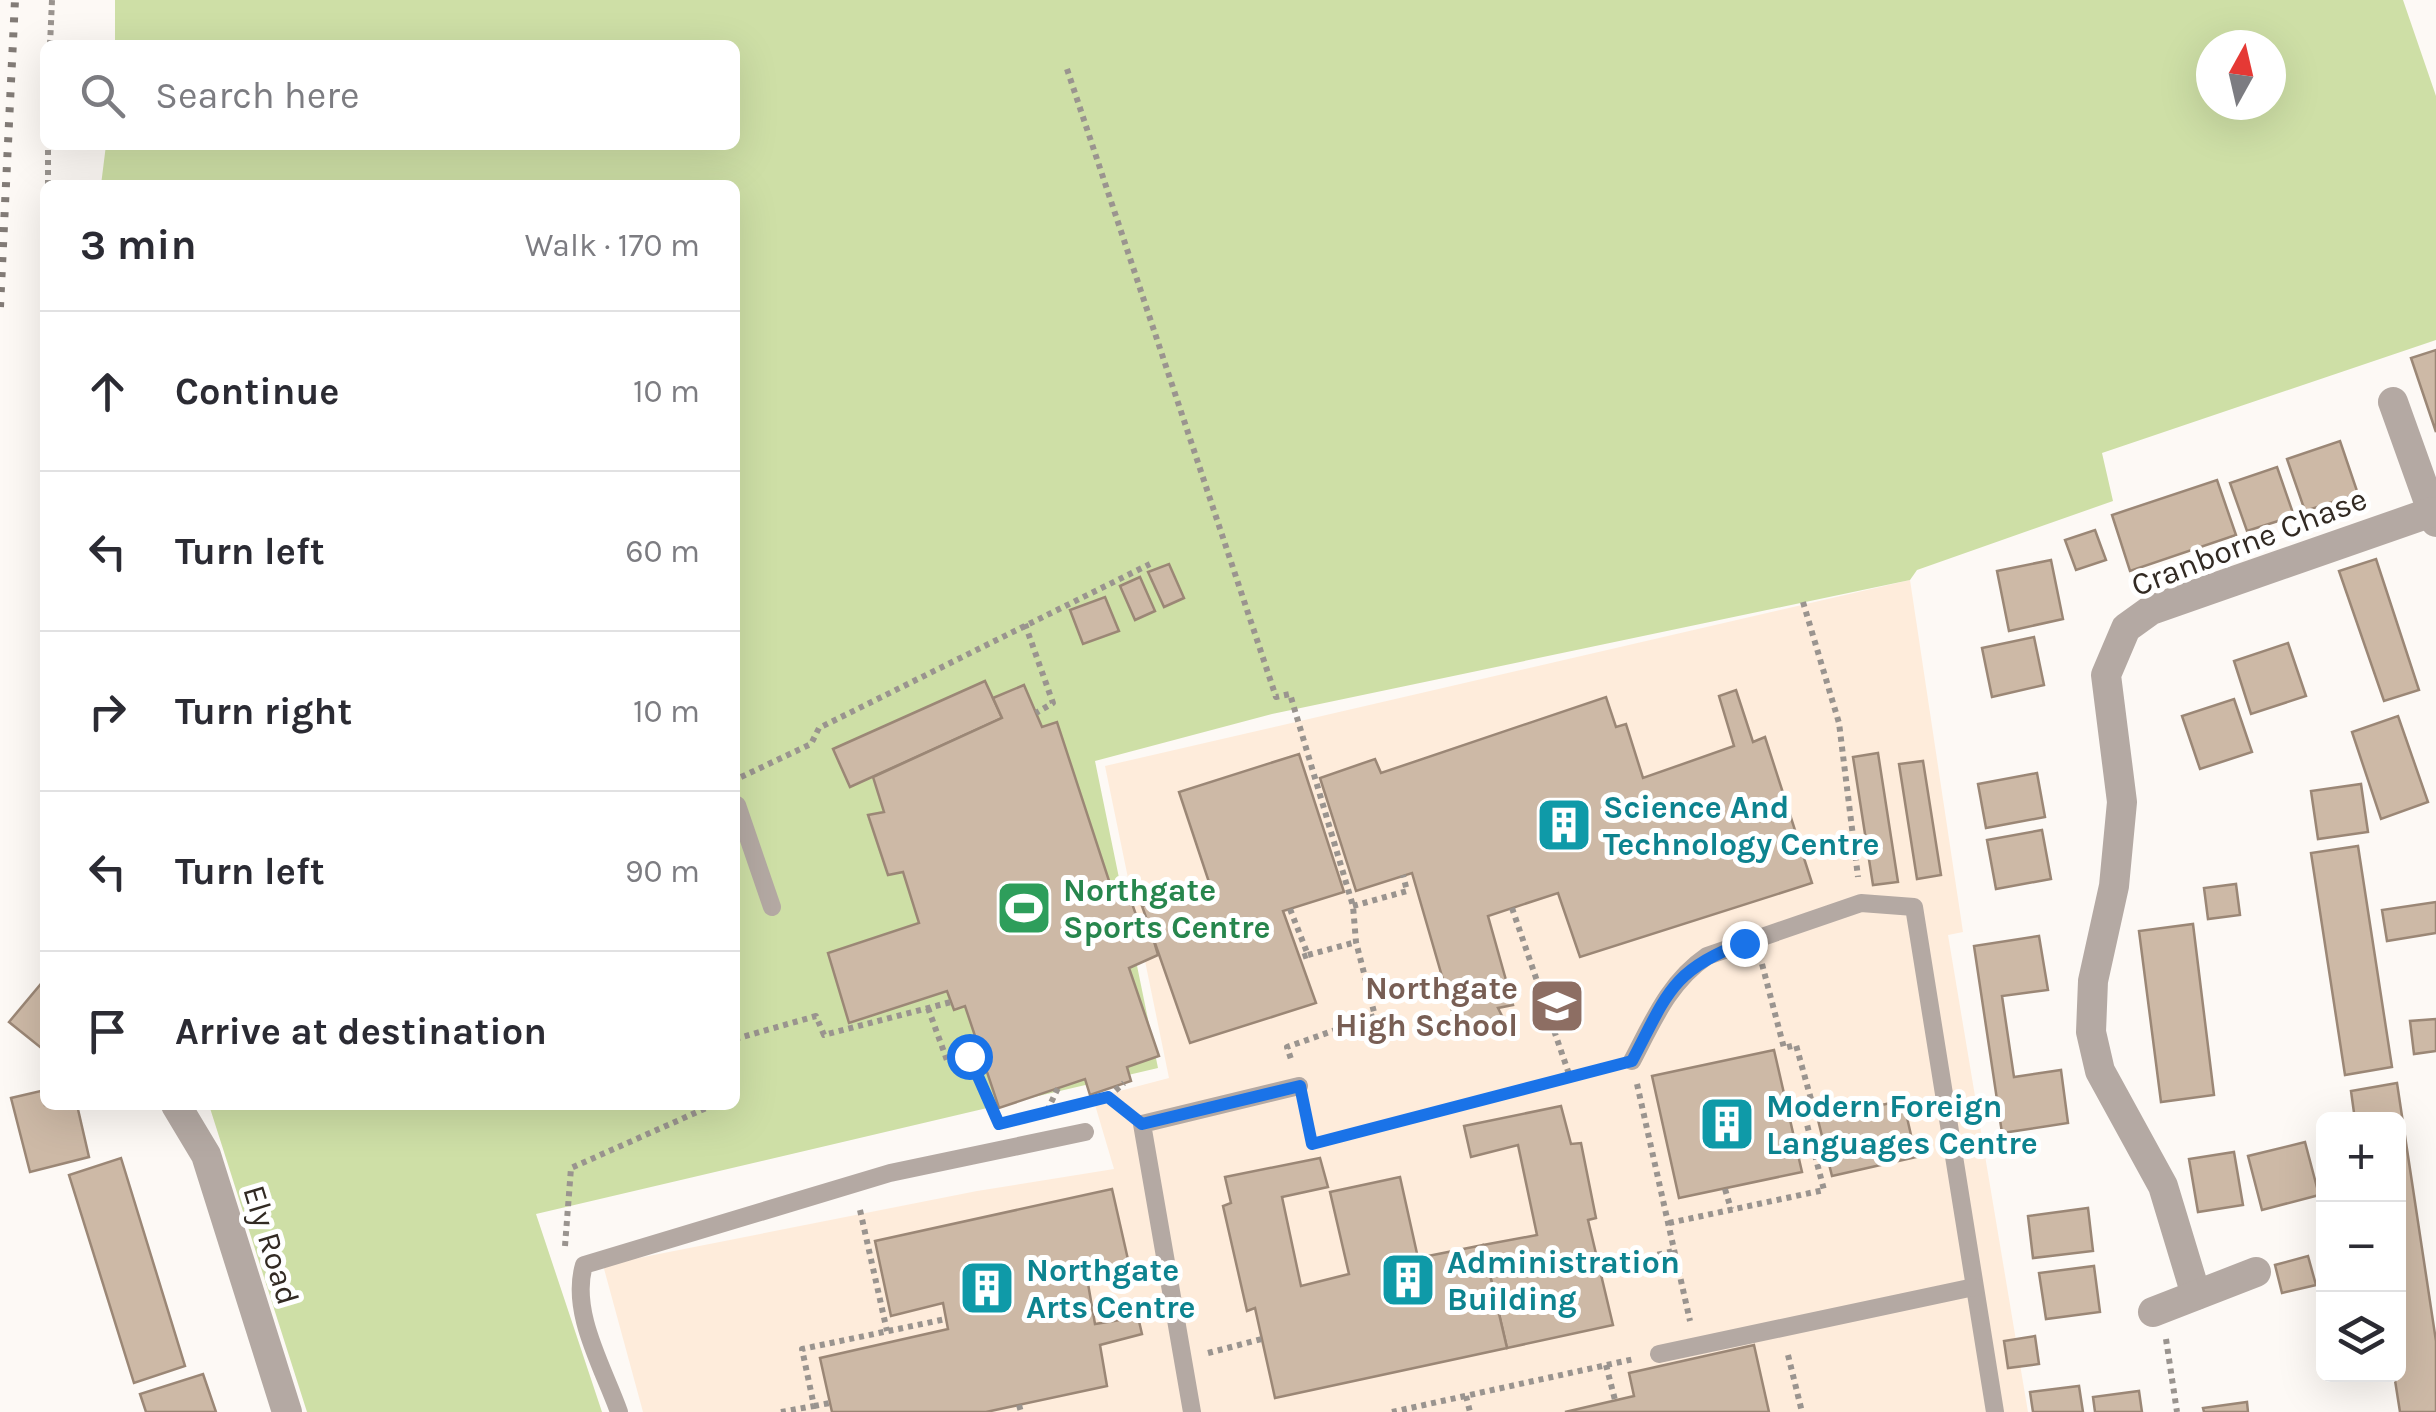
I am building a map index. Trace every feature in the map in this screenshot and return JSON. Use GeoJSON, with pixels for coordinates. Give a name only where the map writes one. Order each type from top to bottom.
{"type":"FeatureCollection","features":[{"type":"Feature","properties":{"kind":"street"},"geometry":{"type":"LineString","coordinates":[[2393,402],[2434,517]]}},
{"type":"Feature","properties":{"kind":"street","name":"Cranborne Chase"},"geometry":{"type":"LineString","coordinates":[[2196,1295],[2163,1186],[2094,1051],[2093,981],[2114,886],[2122,802],[2106,688],[2110,662],[2126,628],[2151,610],[2434,517]]}},
{"type":"Feature","properties":{"kind":"street","name":"Ely Road"},"geometry":{"type":"LineString","coordinates":[[179,1110],[206,1155],[287,1412]]}},
{"type":"Feature","properties":{"kind":"street"},"geometry":{"type":"LineString","coordinates":[[2159,1322],[2196,1295],[2256,1272]]}},
{"type":"Feature","properties":{"kind":"lane"},"geometry":{"type":"LineString","coordinates":[[740,814],[772,907]]}},
{"type":"Feature","properties":{"kind":"lane"},"geometry":{"type":"LineString","coordinates":[[1632,1061],[1669,992],[1686,970],[1707,956],[1862,903],[1914,907],[1995,1412]]}},
{"type":"Feature","properties":{"kind":"lane"},"geometry":{"type":"LineString","coordinates":[[1192,1412],[1142,1124],[1300,1086]]}},
{"type":"Feature","properties":{"kind":"lane"},"geometry":{"type":"LineString","coordinates":[[619,1412],[581,1306],[578,1286],[584,1264],[890,1173],[1085,1132]]}},
{"type":"Feature","properties":{"kind":"lane"},"geometry":{"type":"LineString","coordinates":[[1659,1354],[1974,1287]]}},
{"type":"Feature","properties":{"kind":"path"},"geometry":{"type":"LineString","coordinates":[[50,40],[52,0]]}},
{"type":"Feature","properties":{"kind":"path"},"geometry":{"type":"LineString","coordinates":[[1067,70],[1276,697],[1290,694],[1353,906],[1356,942],[1375,1016],[1287,1047],[1312,1144],[1632,1061],[1696,1346]]}},
{"type":"Feature","properties":{"kind":"path"},"geometry":{"type":"LineString","coordinates":[[48,150],[48,180]]}},
{"type":"Feature","properties":{"kind":"path"},"geometry":{"type":"LineString","coordinates":[[740,777],[811,744],[818,728],[1150,564]]}},
{"type":"Feature","properties":{"kind":"path"},"geometry":{"type":"LineString","coordinates":[[1804,602],[1839,723],[1862,903]]}},
{"type":"Feature","properties":{"kind":"path"},"geometry":{"type":"LineString","coordinates":[[1025,624],[1053,704],[1036,713]]}},
{"type":"Feature","properties":{"kind":"path"},"geometry":{"type":"LineString","coordinates":[[1353,906],[1407,891],[1404,876]]}},
{"type":"Feature","properties":{"kind":"path"},"geometry":{"type":"LineString","coordinates":[[1290,908],[1304,956],[1356,942]]}},
{"type":"Feature","properties":{"kind":"path"},"geometry":{"type":"LineString","coordinates":[[1512,908],[1570,1077]]}},
{"type":"Feature","properties":{"kind":"path"},"geometry":{"type":"LineString","coordinates":[[1669,1223],[1824,1190],[1804,1113],[1814,1110],[1796,1046],[1784,1048],[1755,940]]}},
{"type":"Feature","properties":{"kind":"path"},"geometry":{"type":"LineString","coordinates":[[740,1038],[816,1016],[824,1036],[951,1002]]}},
{"type":"Feature","properties":{"kind":"path"},"geometry":{"type":"LineString","coordinates":[[928,1008],[948,1062],[969,1056],[999,1124],[1015,1120]]}},
{"type":"Feature","properties":{"kind":"path"},"geometry":{"type":"LineString","coordinates":[[1077,1104],[1108,1097],[1124,1084]]}},
{"type":"Feature","properties":{"kind":"path"},"geometry":{"type":"LineString","coordinates":[[1046,1112],[1058,1088]]}},
{"type":"Feature","properties":{"kind":"path"},"geometry":{"type":"LineString","coordinates":[[1108,1097],[1142,1124]]}},
{"type":"Feature","properties":{"kind":"path"},"geometry":{"type":"LineString","coordinates":[[1030,1116],[1062,1108]]}},
{"type":"Feature","properties":{"kind":"path"},"geometry":{"type":"LineString","coordinates":[[855,1185],[886,1331]]}},
{"type":"Feature","properties":{"kind":"path"},"geometry":{"type":"LineString","coordinates":[[1726,1188],[1731,1210]]}},
{"type":"Feature","properties":{"kind":"path"},"geometry":{"type":"LineString","coordinates":[[1599,1268],[1674,1251]]}},
{"type":"Feature","properties":{"kind":"path"},"geometry":{"type":"LineString","coordinates":[[814,1406],[802,1349],[946,1319]]}},
{"type":"Feature","properties":{"kind":"path"},"geometry":{"type":"LineString","coordinates":[[2159,1322],[2177,1412]]}},
{"type":"Feature","properties":{"kind":"path"},"geometry":{"type":"LineString","coordinates":[[1782,1327],[1802,1412]]}},
{"type":"Feature","properties":{"kind":"path"},"geometry":{"type":"LineString","coordinates":[[1182,1359],[1262,1339]]}},
{"type":"Feature","properties":{"kind":"path"},"geometry":{"type":"LineString","coordinates":[[1392,1412],[1659,1354]]}},
{"type":"Feature","properties":{"kind":"path"},"geometry":{"type":"LineString","coordinates":[[1606,1365],[1615,1400]]}},
{"type":"Feature","properties":{"kind":"path"},"geometry":{"type":"LineString","coordinates":[[1466,1396],[1470,1412]]}},
{"type":"Feature","properties":{"kind":"path"},"geometry":{"type":"LineString","coordinates":[[781,1412],[830,1403]]}},
{"type":"Feature","properties":{"kind":"shaded area","name":"Northgate High School"},"geometry":{"type":"Polygon","coordinates":[[[1910,580],[1963,932],[1948,935],[2028,1412],[643,1412],[603,1265],[977,1191],[1114,1169],[1093,1098],[1169,1078],[1105,766],[1910,580]]]}},
{"type":"Feature","properties":{"kind":"green space","name":"Northgate Sports Centre"},"geometry":{"type":"Polygon","coordinates":[[[115,0],[2403,0],[2436,96],[2436,340],[2102,453],[2113,501],[1917,570],[1910,580],[1272,714],[1095,761],[1158,1068],[536,1214],[602,1412],[307,1412],[211,1110],[740,1110],[740,180],[102,180],[105,150],[740,150],[740,40],[115,40],[115,0]]]}},
{"type":"Feature","properties":{"kind":"building"},"geometry":{"type":"Polygon","coordinates":[[[2436,350],[2436,432],[2411,358],[2436,350]]]}},
{"type":"Feature","properties":{"kind":"building"},"geometry":{"type":"Polygon","coordinates":[[[2340,441],[2358,494],[2305,511],[2287,459],[2340,441]]]}},
{"type":"Feature","properties":{"kind":"building"},"geometry":{"type":"Polygon","coordinates":[[[2277,467],[2294,516],[2247,531],[2230,483],[2277,467]]]}},
{"type":"Feature","properties":{"kind":"building"},"geometry":{"type":"Polygon","coordinates":[[[2217,480],[2236,535],[2130,571],[2112,515],[2217,480]]]}},
{"type":"Feature","properties":{"kind":"building"},"geometry":{"type":"Polygon","coordinates":[[[2095,530],[2106,560],[2076,570],[2065,540],[2095,530]]]}},
{"type":"Feature","properties":{"kind":"building"},"geometry":{"type":"Polygon","coordinates":[[[2376,559],[2419,690],[2384,701],[2339,571],[2376,559]]]}},
{"type":"Feature","properties":{"kind":"building"},"geometry":{"type":"Polygon","coordinates":[[[2051,560],[2063,619],[2009,631],[1997,571],[2051,560]]]}},
{"type":"Feature","properties":{"kind":"building"},"geometry":{"type":"Polygon","coordinates":[[[1169,564],[1184,598],[1164,607],[1148,572],[1169,564]]]}},
{"type":"Feature","properties":{"kind":"building"},"geometry":{"type":"Polygon","coordinates":[[[1140,577],[1155,611],[1135,620],[1120,586],[1140,577]]]}},
{"type":"Feature","properties":{"kind":"building"},"geometry":{"type":"Polygon","coordinates":[[[1105,597],[1119,631],[1083,644],[1070,610],[1105,597]]]}},
{"type":"Feature","properties":{"kind":"building"},"geometry":{"type":"Polygon","coordinates":[[[2034,637],[2044,685],[1992,697],[1982,648],[2034,637]]]}},
{"type":"Feature","properties":{"kind":"building"},"geometry":{"type":"Polygon","coordinates":[[[2288,643],[2306,696],[2251,714],[2234,661],[2288,643]]]}},
{"type":"Feature","properties":{"kind":"building"},"geometry":{"type":"Polygon","coordinates":[[[985,681],[1002,718],[850,787],[833,749],[985,681]]]}},
{"type":"Feature","properties":{"kind":"building","name":"Northgate Sports Centre"},"geometry":{"type":"Polygon","coordinates":[[[1024,685],[1042,727],[1057,722],[1113,893],[1127,889],[1144,938],[1152,935],[1158,955],[1129,968],[1159,1056],[1127,1067],[1131,1081],[1090,1095],[1085,1079],[999,1108],[965,1006],[954,1010],[947,991],[849,1023],[828,953],[919,923],[903,872],[888,875],[868,815],[884,812],[873,777],[1002,718],[993,698],[1024,685]]]}},
{"type":"Feature","properties":{"kind":"building","name":"Science And Technology Centre"},"geometry":{"type":"Polygon","coordinates":[[[1736,690],[1753,742],[1765,737],[1812,883],[1580,957],[1558,893],[1488,916],[1513,1005],[1498,1008],[1502,1016],[1457,1028],[1412,873],[1356,891],[1320,778],[1375,759],[1381,773],[1606,697],[1616,727],[1626,724],[1643,778],[1734,746],[1719,696],[1736,690]]]}},
{"type":"Feature","properties":{"kind":"building"},"geometry":{"type":"Polygon","coordinates":[[[2234,699],[2252,752],[2200,769],[2182,716],[2234,699]]]}},
{"type":"Feature","properties":{"kind":"building"},"geometry":{"type":"Polygon","coordinates":[[[2398,716],[2428,802],[2381,819],[2352,732],[2398,716]]]}},
{"type":"Feature","properties":{"kind":"building"},"geometry":{"type":"Polygon","coordinates":[[[1878,753],[1898,882],[1873,885],[1853,757],[1878,753]]]}},
{"type":"Feature","properties":{"kind":"building"},"geometry":{"type":"Polygon","coordinates":[[[1299,754],[1344,892],[1283,911],[1316,1003],[1190,1043],[1142,906],[1209,882],[1179,792],[1299,754]]]}},
{"type":"Feature","properties":{"kind":"building"},"geometry":{"type":"Polygon","coordinates":[[[1923,761],[1941,875],[1917,879],[1899,764],[1923,761]]]}},
{"type":"Feature","properties":{"kind":"building"},"geometry":{"type":"Polygon","coordinates":[[[2037,773],[2045,817],[1986,828],[1978,784],[2037,773]]]}},
{"type":"Feature","properties":{"kind":"building"},"geometry":{"type":"Polygon","coordinates":[[[2361,784],[2368,832],[2318,839],[2311,791],[2361,784]]]}},
{"type":"Feature","properties":{"kind":"building"},"geometry":{"type":"Polygon","coordinates":[[[2042,830],[2051,879],[1996,889],[1987,840],[2042,830]]]}},
{"type":"Feature","properties":{"kind":"building"},"geometry":{"type":"Polygon","coordinates":[[[2358,846],[2392,1067],[2345,1075],[2311,853],[2358,846]]]}},
{"type":"Feature","properties":{"kind":"building"},"geometry":{"type":"Polygon","coordinates":[[[2236,884],[2240,915],[2208,919],[2204,888],[2236,884]]]}},
{"type":"Feature","properties":{"kind":"building"},"geometry":{"type":"Polygon","coordinates":[[[2436,902],[2436,933],[2387,941],[2382,910],[2436,902]]]}},
{"type":"Feature","properties":{"kind":"building"},"geometry":{"type":"Polygon","coordinates":[[[2193,924],[2214,1095],[2161,1102],[2139,931],[2193,924]]]}},
{"type":"Feature","properties":{"kind":"building"},"geometry":{"type":"Polygon","coordinates":[[[2039,936],[2048,990],[2002,996],[2014,1077],[2061,1070],[2068,1123],[2002,1133],[1974,946],[2039,936]]]}},
{"type":"Feature","properties":{"kind":"building"},"geometry":{"type":"Polygon","coordinates":[[[40,985],[40,1047],[9,1022],[40,985]]]}},
{"type":"Feature","properties":{"kind":"building"},"geometry":{"type":"Polygon","coordinates":[[[2436,1019],[2436,1051],[2414,1054],[2410,1021],[2436,1019]]]}},
{"type":"Feature","properties":{"kind":"building","name":"Modern Foreign Languages Centre"},"geometry":{"type":"Polygon","coordinates":[[[1774,1050],[1802,1172],[1679,1198],[1652,1076],[1774,1050]]]}},
{"type":"Feature","properties":{"kind":"building"},"geometry":{"type":"Polygon","coordinates":[[[2397,1083],[2401,1112],[2354,1112],[2351,1091],[2397,1083]]]}},
{"type":"Feature","properties":{"kind":"building"},"geometry":{"type":"Polygon","coordinates":[[[40,1091],[40,1110],[78,1110],[89,1157],[30,1172],[11,1098],[40,1091]]]}},
{"type":"Feature","properties":{"kind":"building"},"geometry":{"type":"Polygon","coordinates":[[[1903,1100],[1916,1157],[1832,1176],[1818,1120],[1903,1100]]]}},
{"type":"Feature","properties":{"kind":"building","name":"Administration Building"},"geometry":{"type":"Polygon","coordinates":[[[1561,1106],[1571,1144],[1581,1143],[1596,1218],[1588,1220],[1613,1325],[1507,1348],[1483,1245],[1537,1235],[1518,1145],[1471,1157],[1464,1126],[1561,1106]]]}},
{"type":"Feature","properties":{"kind":"building"},"geometry":{"type":"Polygon","coordinates":[[[2305,1142],[2316,1196],[2262,1210],[2248,1156],[2305,1142]]]}},
{"type":"Feature","properties":{"kind":"building"},"geometry":{"type":"Polygon","coordinates":[[[2406,1143],[2436,1341],[2436,1412],[2400,1412],[2395,1382],[2406,1382],[2406,1143]]]}},
{"type":"Feature","properties":{"kind":"building"},"geometry":{"type":"Polygon","coordinates":[[[2234,1152],[2243,1205],[2198,1212],[2189,1159],[2234,1152]]]}},
{"type":"Feature","properties":{"kind":"building"},"geometry":{"type":"Polygon","coordinates":[[[121,1158],[185,1366],[134,1383],[69,1175],[121,1158]]]}},
{"type":"Feature","properties":{"kind":"building","name":"Administration Building"},"geometry":{"type":"Polygon","coordinates":[[[1320,1158],[1328,1187],[1282,1197],[1301,1286],[1349,1274],[1330,1192],[1400,1177],[1418,1258],[1483,1245],[1507,1348],[1275,1398],[1255,1308],[1247,1311],[1223,1206],[1231,1203],[1225,1177],[1320,1158]]]}},
{"type":"Feature","properties":{"kind":"building","name":"Northgate Arts Centre"},"geometry":{"type":"Polygon","coordinates":[[[1112,1189],[1129,1264],[1086,1272],[1095,1324],[1138,1317],[1142,1334],[1100,1345],[1107,1386],[986,1412],[832,1412],[820,1358],[948,1329],[943,1303],[891,1316],[875,1241],[1112,1189]]]}},
{"type":"Feature","properties":{"kind":"building"},"geometry":{"type":"Polygon","coordinates":[[[2088,1208],[2093,1251],[2033,1258],[2028,1216],[2088,1208]]]}},
{"type":"Feature","properties":{"kind":"building"},"geometry":{"type":"Polygon","coordinates":[[[2308,1256],[2316,1285],[2282,1293],[2275,1265],[2308,1256]]]}},
{"type":"Feature","properties":{"kind":"building"},"geometry":{"type":"Polygon","coordinates":[[[2094,1266],[2100,1312],[2046,1319],[2039,1273],[2094,1266]]]}},
{"type":"Feature","properties":{"kind":"building"},"geometry":{"type":"Polygon","coordinates":[[[2035,1336],[2039,1364],[2008,1368],[2004,1341],[2035,1336]]]}},
{"type":"Feature","properties":{"kind":"building"},"geometry":{"type":"Polygon","coordinates":[[[1754,1345],[1769,1412],[1565,1412],[1634,1396],[1629,1373],[1754,1345]]]}},
{"type":"Feature","properties":{"kind":"building"},"geometry":{"type":"Polygon","coordinates":[[[203,1374],[216,1412],[146,1412],[140,1394],[203,1374]]]}},
{"type":"Feature","properties":{"kind":"building"},"geometry":{"type":"Polygon","coordinates":[[[2079,1386],[2083,1412],[2033,1412],[2030,1392],[2079,1386]]]}},
{"type":"Feature","properties":{"kind":"building"},"geometry":{"type":"Polygon","coordinates":[[[2139,1391],[2142,1412],[2095,1412],[2093,1397],[2139,1391]]]}},
{"type":"Feature","properties":{"kind":"building"},"geometry":{"type":"Polygon","coordinates":[[[2247,1402],[2248,1412],[2204,1412],[2203,1408],[2247,1402]]]}},
{"type":"Feature","properties":{"kind":"railway"},"geometry":{"type":"LineString","coordinates":[[0,307],[15,0]]}},
{"type":"Feature","properties":{"kind":"place","name":"Science And Technology Centre"},"geometry":{"type":"Point","coordinates":[1564,825]}},
{"type":"Feature","properties":{"kind":"place","name":"Northgate Sports Centre"},"geometry":{"type":"Point","coordinates":[1024,908]}},
{"type":"Feature","properties":{"kind":"place","name":"Northgate High School"},"geometry":{"type":"Point","coordinates":[1557,1006]}},
{"type":"Feature","properties":{"kind":"place","name":"Modern Foreign Languages Centre"},"geometry":{"type":"Point","coordinates":[1727,1124]}},
{"type":"Feature","properties":{"kind":"place","name":"Administration Building"},"geometry":{"type":"Point","coordinates":[1408,1280]}},
{"type":"Feature","properties":{"kind":"place","name":"Northgate Arts Centre"},"geometry":{"type":"Point","coordinates":[987,1288]}},
{"type":"Feature","properties":{"kind":"route"},"geometry":{"type":"LineString","coordinates":[[969,1056],[999,1124],[1108,1097],[1142,1124],[1300,1086],[1312,1144],[1632,1061],[1669,992],[1686,970],[1707,956],[1744,943]]}}]}
